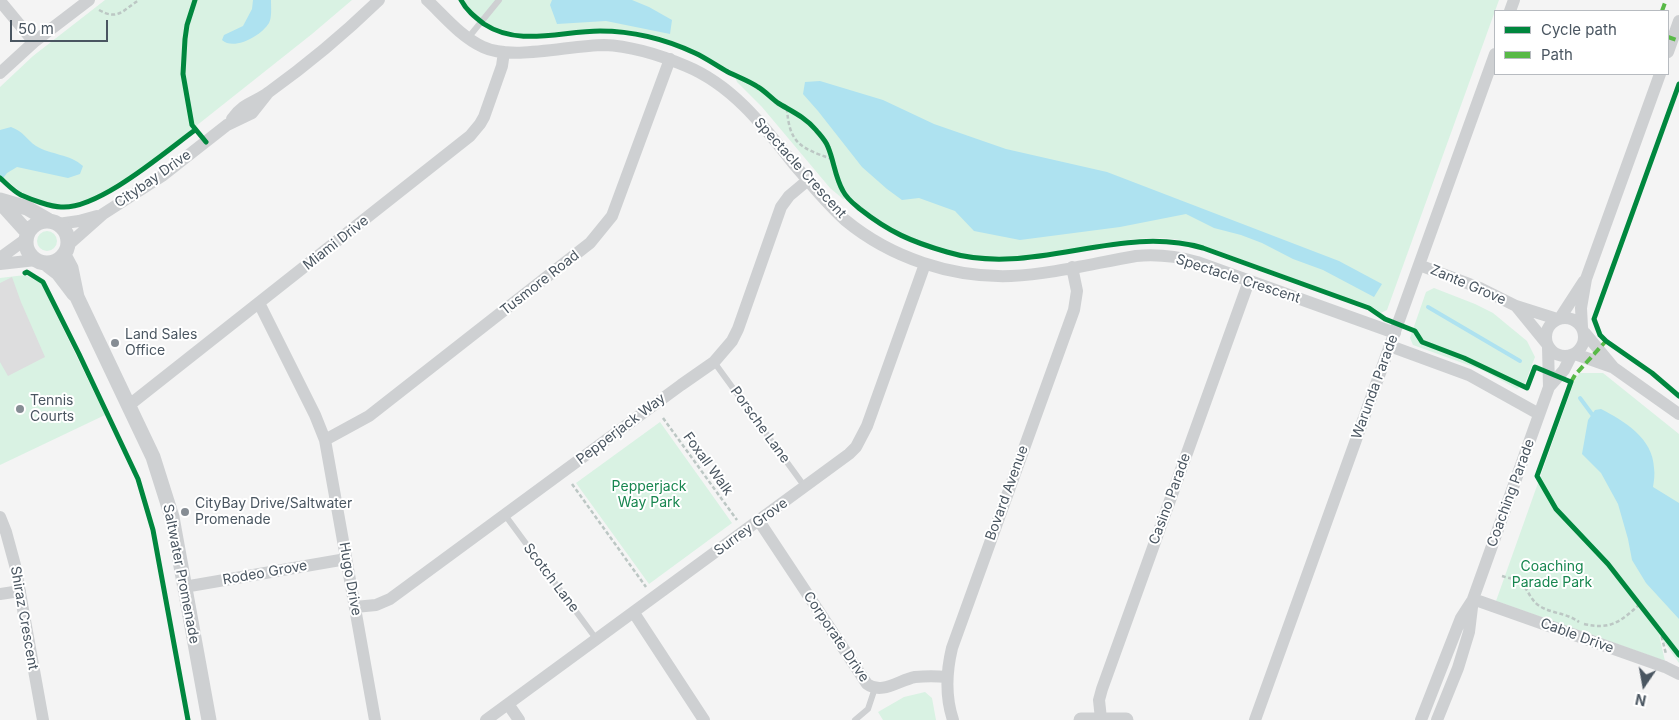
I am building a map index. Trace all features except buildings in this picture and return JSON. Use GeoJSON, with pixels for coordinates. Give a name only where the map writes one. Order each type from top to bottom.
{"type":"FeatureCollection","features":[{"type":"Feature","properties":{"kind":"street"},"geometry":{"type":"LineString","coordinates":[[0,73],[34,42],[89,0]]}},
{"type":"Feature","properties":{"kind":"street","name":"Citybay Drive"},"geometry":{"type":"LineString","coordinates":[[66,250],[103,214],[162,176],[228,125],[236,113],[246,105],[267,94],[351,27],[379,0]]}},
{"type":"Feature","properties":{"kind":"street","name":"Spectacle Crescent"},"geometry":{"type":"LineString","coordinates":[[427,0],[468,38],[483,48],[504,52],[604,45],[648,52],[670,59],[701,73],[740,100],[834,209],[858,229],[895,252],[925,264],[966,273],[999,276],[1031,274],[1136,256],[1164,255],[1197,262],[1395,333]]}},
{"type":"Feature","properties":{"kind":"street"},"geometry":{"type":"LineString","coordinates":[[0,1],[34,42]]}},
{"type":"Feature","properties":{"kind":"street"},"geometry":{"type":"LineString","coordinates":[[1669,49],[1679,21]]}},
{"type":"Feature","properties":{"kind":"street","name":"Miami Drive"},"geometry":{"type":"LineString","coordinates":[[128,406],[460,145],[476,130],[484,116],[496,84],[504,52]]}},
{"type":"Feature","properties":{"kind":"street","name":"Warunda Parade"},"geometry":{"type":"LineString","coordinates":[[1255,720],[1494,57]]}},
{"type":"Feature","properties":{"kind":"street","name":"Tusmore Road"},"geometry":{"type":"LineString","coordinates":[[325,440],[369,416],[590,243],[612,216],[670,59]]}},
{"type":"Feature","properties":{"kind":"street"},"geometry":{"type":"LineString","coordinates":[[1573,355],[1583,345],[1584,330],[1581,308],[1586,279],[1660,75]]}},
{"type":"Feature","properties":{"kind":"street","name":"Pepperjack Way"},"geometry":{"type":"LineString","coordinates":[[355,607],[376,605],[390,599],[714,362],[726,350],[738,329],[781,207],[788,196],[808,180]]}},
{"type":"Feature","properties":{"kind":"street"},"geometry":{"type":"LineString","coordinates":[[0,201],[27,208],[53,222],[66,233],[66,250],[59,260],[0,264]]}},
{"type":"Feature","properties":{"kind":"street"},"geometry":{"type":"LineString","coordinates":[[0,201],[27,236],[28,251],[41,262]]}},
{"type":"Feature","properties":{"kind":"street","name":"Citybay Drive"},"geometry":{"type":"LineString","coordinates":[[53,222],[79,221],[103,214]]}},
{"type":"Feature","properties":{"kind":"street"},"geometry":{"type":"LineString","coordinates":[[0,258],[27,236],[36,224],[53,222]]}},
{"type":"Feature","properties":{"kind":"street","name":"Saltwater Promenade"},"geometry":{"type":"LineString","coordinates":[[66,250],[77,297],[153,457],[166,495],[172,517],[209,720]]}},
{"type":"Feature","properties":{"kind":"street","name":"Saltwater Promenade"},"geometry":{"type":"LineString","coordinates":[[41,262],[58,274],[77,297]]}},
{"type":"Feature","properties":{"kind":"street","name":"Surrey Grove"},"geometry":{"type":"LineString","coordinates":[[486,720],[843,460],[856,447],[861,438],[925,264]]}},
{"type":"Feature","properties":{"kind":"street","name":"Zante Grove"},"geometry":{"type":"LineString","coordinates":[[1419,265],[1480,288],[1516,306],[1558,319]]}},
{"type":"Feature","properties":{"kind":"street","name":"Bovard Avenue"},"geometry":{"type":"LineString","coordinates":[[953,720],[948,700],[947,676],[955,636],[1074,310],[1076,291],[1072,267]]}},
{"type":"Feature","properties":{"kind":"street"},"geometry":{"type":"LineString","coordinates":[[1586,279],[1558,319],[1548,327],[1546,338],[1548,345],[1556,354],[1573,355],[1614,368]]}},
{"type":"Feature","properties":{"kind":"street","name":"Casino Parade"},"geometry":{"type":"LineString","coordinates":[[1101,719],[1100,700],[1102,688],[1249,281]]}},
{"type":"Feature","properties":{"kind":"street","name":"Hugo Drive"},"geometry":{"type":"LineString","coordinates":[[259,303],[315,415],[325,440],[375,720]]}},
{"type":"Feature","properties":{"kind":"street","name":"Zante Grove"},"geometry":{"type":"LineString","coordinates":[[1516,306],[1548,345]]}},
{"type":"Feature","properties":{"kind":"street"},"geometry":{"type":"LineString","coordinates":[[1558,319],[1573,319],[1614,368],[1679,414]]}},
{"type":"Feature","properties":{"kind":"street","name":"Coaching Parade"},"geometry":{"type":"LineString","coordinates":[[1548,345],[1549,387]]}},
{"type":"Feature","properties":{"kind":"street"},"geometry":{"type":"LineString","coordinates":[[1390,346],[1469,374],[1539,414]]}},
{"type":"Feature","properties":{"kind":"street","name":"Coaching Parade"},"geometry":{"type":"LineString","coordinates":[[1437,720],[1458,668],[1469,632],[1474,599],[1549,387],[1564,370],[1573,355]]}},
{"type":"Feature","properties":{"kind":"street","name":"Shiraz Crescent"},"geometry":{"type":"LineString","coordinates":[[0,517],[11,548],[43,720]]}},
{"type":"Feature","properties":{"kind":"street","name":"Corporate Drive"},"geometry":{"type":"LineString","coordinates":[[759,521],[867,684],[875,688],[883,688],[915,677],[947,676]]}},
{"type":"Feature","properties":{"kind":"street","name":"Rodeo Grove"},"geometry":{"type":"LineString","coordinates":[[184,587],[346,559]]}},
{"type":"Feature","properties":{"kind":"street"},"geometry":{"type":"LineString","coordinates":[[0,594],[20,592]]}},
{"type":"Feature","properties":{"kind":"street","name":"Coaching Parade"},"geometry":{"type":"LineString","coordinates":[[1421,720],[1460,618],[1474,599]]}},
{"type":"Feature","properties":{"kind":"street","name":"Cable Drive"},"geometry":{"type":"LineString","coordinates":[[1474,599],[1679,674]]}},
{"type":"Feature","properties":{"kind":"street"},"geometry":{"type":"LineString","coordinates":[[634,613],[704,720]]}},
{"type":"Feature","properties":{"kind":"street"},"geometry":{"type":"LineString","coordinates":[[508,704],[519,720]]}},
{"type":"Feature","properties":{"kind":"street"},"geometry":{"type":"LineString","coordinates":[[1081,720],[1126,720]]}},
{"type":"Feature","properties":{"kind":"lane"},"geometry":{"type":"LineString","coordinates":[[468,38],[499,0]]}},
{"type":"Feature","properties":{"kind":"lane","name":"Porsche Lane"},"geometry":{"type":"LineString","coordinates":[[714,362],[805,488]]}},
{"type":"Feature","properties":{"kind":"lane","name":"Scotch Lane"},"geometry":{"type":"LineString","coordinates":[[505,516],[597,640]]}},
{"type":"Feature","properties":{"kind":"lane"},"geometry":{"type":"LineString","coordinates":[[855,720],[863,715],[870,706],[875,688]]}},
{"type":"Feature","properties":{"kind":"path"},"geometry":{"type":"LineString","coordinates":[[99,10],[108,15],[120,14],[139,0]]}},
{"type":"Feature","properties":{"kind":"path"},"geometry":{"type":"LineString","coordinates":[[788,108],[788,126],[793,137],[808,149],[832,158]]}},
{"type":"Feature","properties":{"kind":"path"},"geometry":{"type":"LineString","coordinates":[[572,484],[646,587]]}},
{"type":"Feature","properties":{"kind":"path"},"geometry":{"type":"LineString","coordinates":[[1502,576],[1521,584],[1530,598],[1538,605],[1548,611],[1569,616],[1580,623],[1596,626],[1611,625],[1622,620],[1640,604]]}},
{"type":"Feature","properties":{"kind":"green space"},"geometry":{"type":"Polygon","coordinates":[[[105,0],[352,0],[162,153],[126,178],[95,197],[67,205],[55,205],[22,193],[0,175],[0,87],[33,56],[105,0]]]}},
{"type":"Feature","properties":{"kind":"green space"},"geometry":{"type":"Polygon","coordinates":[[[463,0],[1499,0],[1387,310],[1381,313],[1374,308],[1224,253],[1198,244],[1173,239],[1156,238],[1121,241],[1050,254],[1014,257],[977,256],[940,249],[922,243],[889,227],[850,197],[843,199],[830,188],[762,107],[737,82],[733,72],[693,49],[661,37],[607,28],[519,35],[487,24],[463,0]]]}},
{"type":"Feature","properties":{"kind":"green space"},"geometry":{"type":"Polygon","coordinates":[[[47,231],[54,234],[57,241],[54,248],[47,251],[40,248],[37,241],[40,234],[47,231]]]}},
{"type":"Feature","properties":{"kind":"green space"},"geometry":{"type":"Polygon","coordinates":[[[25,275],[41,283],[105,415],[0,465],[0,278],[25,275]]]}},
{"type":"Feature","properties":{"kind":"green space"},"geometry":{"type":"Polygon","coordinates":[[[1434,288],[1493,313],[1527,341],[1535,357],[1524,386],[1517,389],[1482,370],[1413,345],[1410,338],[1426,292],[1434,288]]]}},
{"type":"Feature","properties":{"kind":"green space","name":"Coaching Parade Park"},"geometry":{"type":"Polygon","coordinates":[[[1580,373],[1603,373],[1679,434],[1679,663],[1659,635],[1665,661],[1496,601],[1575,379],[1580,373]]]}},
{"type":"Feature","properties":{"kind":"green space","name":"Pepperjack Way Park"},"geometry":{"type":"Polygon","coordinates":[[[660,422],[732,523],[649,584],[576,483],[660,422]]]}},
{"type":"Feature","properties":{"kind":"green space"},"geometry":{"type":"Polygon","coordinates":[[[925,692],[932,698],[936,720],[883,720],[878,712],[904,697],[925,692]]]}},
{"type":"Feature","properties":{"kind":"water"},"geometry":{"type":"Polygon","coordinates":[[[253,0],[271,0],[269,23],[260,33],[240,43],[227,43],[222,40],[224,35],[243,26],[252,9],[253,0]]]}},
{"type":"Feature","properties":{"kind":"water"},"geometry":{"type":"Polygon","coordinates":[[[552,0],[632,0],[672,20],[670,34],[606,21],[557,24],[550,5],[552,0]]]}},
{"type":"Feature","properties":{"kind":"water"},"geometry":{"type":"Polygon","coordinates":[[[820,81],[883,100],[934,124],[1006,149],[1107,172],[1339,261],[1382,284],[1374,297],[1323,270],[1293,259],[1262,243],[1214,228],[1186,214],[1120,227],[1020,240],[974,231],[955,211],[919,198],[902,200],[862,167],[803,94],[805,82],[820,81]]]}},
{"type":"Feature","properties":{"kind":"water"},"geometry":{"type":"Polygon","coordinates":[[[11,127],[22,133],[36,146],[78,162],[83,166],[80,174],[68,178],[17,167],[7,173],[0,182],[0,130],[11,127]]]}},
{"type":"Feature","properties":{"kind":"water"},"geometry":{"type":"Polygon","coordinates":[[[1601,409],[1628,425],[1643,439],[1652,457],[1653,487],[1679,503],[1679,619],[1646,583],[1632,560],[1618,504],[1601,473],[1582,454],[1588,420],[1595,410],[1601,409]]]}},
{"type":"Feature","properties":{"kind":"waterway"},"geometry":{"type":"LineString","coordinates":[[1428,307],[1520,361]]}},
{"type":"Feature","properties":{"kind":"waterway"},"geometry":{"type":"LineString","coordinates":[[1580,398],[1594,417]]}},
{"type":"Feature","properties":{"kind":"marked path"},"geometry":{"type":"LineString","coordinates":[[1662,10],[1666,0]]}},
{"type":"Feature","properties":{"kind":"marked path"},"geometry":{"type":"LineString","coordinates":[[1669,37],[1679,41]]}},
{"type":"Feature","properties":{"kind":"marked path"},"geometry":{"type":"LineString","coordinates":[[1571,382],[1575,375],[1606,341]]}},
{"type":"Feature","properties":{"kind":"cycle path"},"geometry":{"type":"LineString","coordinates":[[195,0],[187,25],[183,74],[192,125],[206,142]]}},
{"type":"Feature","properties":{"kind":"cycle path"},"geometry":{"type":"LineString","coordinates":[[461,0],[468,10],[484,24],[497,31],[511,35],[540,36],[600,31],[625,32],[660,40],[699,55],[755,85],[778,103],[807,121],[827,145],[838,180],[849,199],[881,224],[923,244],[947,252],[979,258],[1011,259],[1139,242],[1171,242],[1203,248],[1369,308],[1385,319],[1415,331],[1422,342],[1464,358],[1527,388],[1535,367],[1571,382],[1537,476],[1556,509],[1608,564],[1679,655]]}},
{"type":"Feature","properties":{"kind":"cycle path"},"geometry":{"type":"LineString","coordinates":[[1679,84],[1594,319],[1600,335],[1606,341],[1652,373],[1679,396]]}},
{"type":"Feature","properties":{"kind":"cycle path"},"geometry":{"type":"LineString","coordinates":[[0,178],[18,193],[35,201],[57,207],[76,205],[112,190],[195,130]]}},
{"type":"Feature","properties":{"kind":"cycle path"},"geometry":{"type":"LineString","coordinates":[[25,273],[27,272],[43,282],[138,479],[153,530],[188,720]]}},
{"type":"Feature","properties":{"kind":"place","name":"Land Sales Office"},"geometry":{"type":"Point","coordinates":[115,343]}},
{"type":"Feature","properties":{"kind":"place","name":"Tennis Courts"},"geometry":{"type":"Point","coordinates":[20,409]}},
{"type":"Feature","properties":{"kind":"place","name":"CityBay Drive/Saltwater Promenade"},"geometry":{"type":"Point","coordinates":[185,512]}}]}
